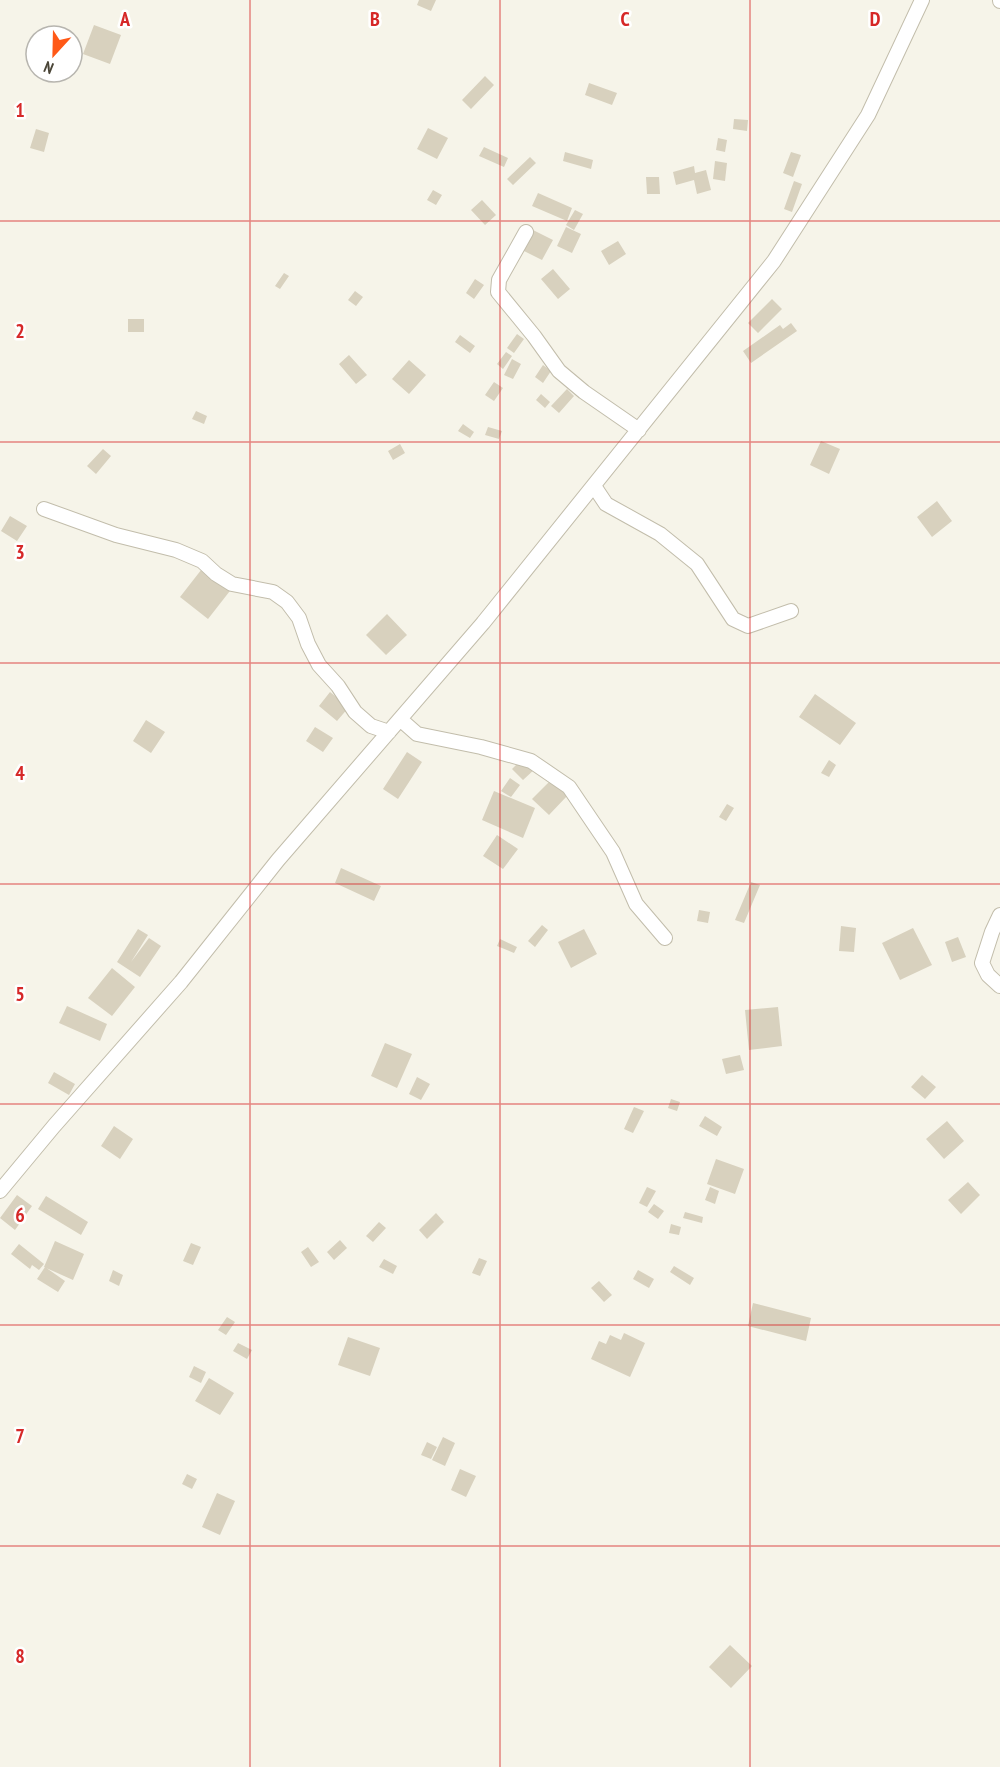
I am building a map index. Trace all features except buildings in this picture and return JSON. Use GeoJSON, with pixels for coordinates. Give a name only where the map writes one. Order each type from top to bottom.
{"type":"FeatureCollection","features":[{"type":"Feature","properties":{"kind":"street"},"geometry":{"type":"LineString","coordinates":[[0,1191],[181,981],[278,860],[483,623],[774,261],[868,115],[922,0]]}},
{"type":"Feature","properties":{"kind":"street"},"geometry":{"type":"LineString","coordinates":[[526,232],[499,280],[498,292],[559,371],[584,392],[639,430]]}},
{"type":"Feature","properties":{"kind":"street"},"geometry":{"type":"LineString","coordinates":[[594,486],[606,504],[660,534],[697,564],[733,620],[748,626],[791,611]]}},
{"type":"Feature","properties":{"kind":"street"},"geometry":{"type":"LineString","coordinates":[[44,509],[116,535],[176,550],[202,561],[232,584],[273,592],[287,602],[299,618],[308,644],[319,665],[338,686],[355,712],[371,726],[388,732]]}},
{"type":"Feature","properties":{"kind":"street"},"geometry":{"type":"LineString","coordinates":[[400,719],[417,734],[481,747],[531,761],[569,787],[613,852],[636,904],[665,938]]}},
{"type":"Feature","properties":{"kind":"street"},"geometry":{"type":"LineString","coordinates":[[1000,915],[982,963],[988,975],[1000,986]]}}]}
